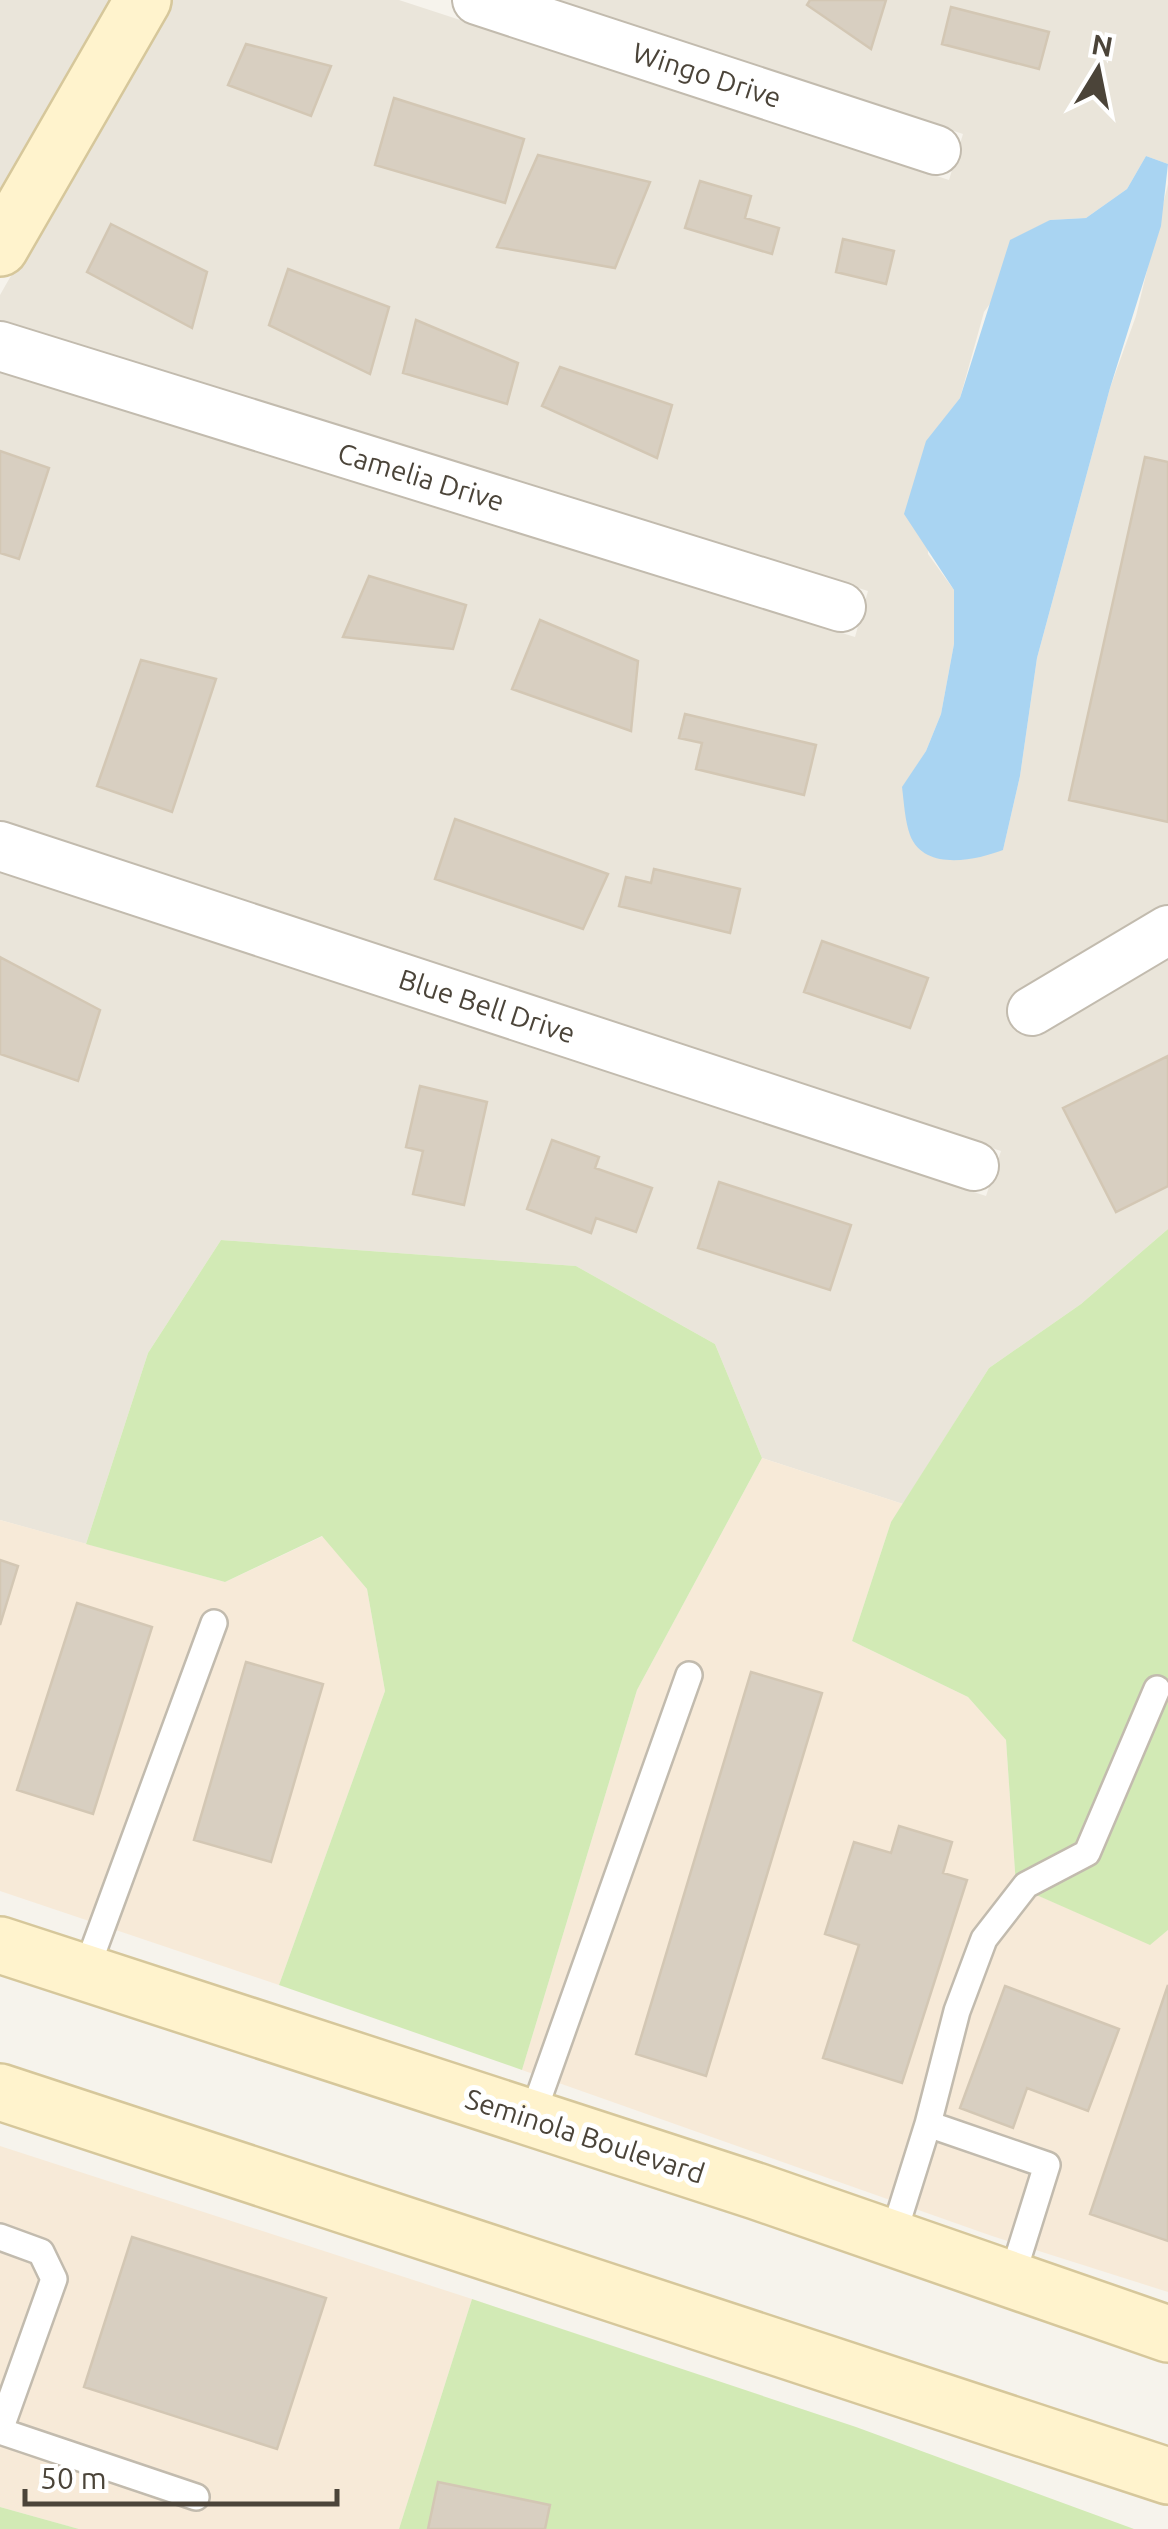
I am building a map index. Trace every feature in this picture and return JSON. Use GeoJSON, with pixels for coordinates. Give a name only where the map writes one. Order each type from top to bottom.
{"type":"FeatureCollection","features":[{"type":"Feature","properties":{"kind":"main road"},"geometry":{"type":"LineString","coordinates":[[0,248],[143,0]]}},
{"type":"Feature","properties":{"kind":"main road","name":"Seminola Boulevard"},"geometry":{"type":"LineString","coordinates":[[0,1945],[531,2118],[1168,2334]]}},
{"type":"Feature","properties":{"kind":"main road"},"geometry":{"type":"LineString","coordinates":[[0,2093],[1168,2476]]}},
{"type":"Feature","properties":{"kind":"street","name":"Wingo Drive"},"geometry":{"type":"LineString","coordinates":[[477,0],[936,150]]}},
{"type":"Feature","properties":{"kind":"street","name":"Camelia Drive"},"geometry":{"type":"LineString","coordinates":[[0,346],[841,607]]}},
{"type":"Feature","properties":{"kind":"street","name":"Blue Bell Drive"},"geometry":{"type":"LineString","coordinates":[[0,846],[974,1166]]}},
{"type":"Feature","properties":{"kind":"street"},"geometry":{"type":"LineString","coordinates":[[1032,1011],[1168,930]]}},
{"type":"Feature","properties":{"kind":"lane"},"geometry":{"type":"LineString","coordinates":[[86,1973],[214,1623]]}},
{"type":"Feature","properties":{"kind":"lane"},"geometry":{"type":"LineString","coordinates":[[531,2118],[688,1675]]}},
{"type":"Feature","properties":{"kind":"lane"},"geometry":{"type":"LineString","coordinates":[[892,2239],[928,2124],[957,2011],[984,1938],[1026,1885],[1087,1853],[1157,1689]]}},
{"type":"Feature","properties":{"kind":"lane"},"geometry":{"type":"LineString","coordinates":[[928,2124],[1047,2165],[1011,2280]]}},
{"type":"Feature","properties":{"kind":"lane"},"geometry":{"type":"LineString","coordinates":[[0,2237],[40,2252],[54,2279],[0,2431],[196,2496]]}},
{"type":"Feature","properties":{"kind":"shaded area"},"geometry":{"type":"Polygon","coordinates":[[[0,0],[118,0],[0,205],[0,0]]]}},
{"type":"Feature","properties":{"kind":"shaded area"},"geometry":{"type":"Polygon","coordinates":[[[168,0],[399,0],[949,180],[963,134],[555,0],[1168,0],[1168,164],[1146,156],[1127,189],[1086,218],[1050,220],[984,312],[960,398],[926,442],[928,554],[954,590],[954,644],[941,714],[926,751],[902,788],[1003,850],[1020,776],[1037,658],[1110,388],[1136,316],[1168,184],[1168,1229],[1081,1304],[989,1368],[903,1504],[762,1458],[715,1344],[576,1266],[221,1240],[148,1353],[86,1544],[0,1520],[0,872],[986,1196],[1001,1151],[0,821],[0,372],[855,637],[868,591],[0,321],[0,295],[168,0]]]}},
{"type":"Feature","properties":{"kind":"shaded area"},"geometry":{"type":"Polygon","coordinates":[[[762,1458],[903,1504],[891,1522],[852,1641],[968,1697],[1006,1740],[1016,1886],[1150,1944],[1168,1930],[1168,2292],[992,2236],[522,2070],[637,1690],[762,1458]]]}},
{"type":"Feature","properties":{"kind":"shaded area"},"geometry":{"type":"Polygon","coordinates":[[[0,1520],[225,1582],[323,1536],[367,1589],[385,1691],[279,1985],[0,1891],[0,1520]]]}},
{"type":"Feature","properties":{"kind":"shaded area"},"geometry":{"type":"Polygon","coordinates":[[[0,2146],[472,2299],[399,2529],[79,2529],[0,2507],[0,2146]]]}},
{"type":"Feature","properties":{"kind":"green space"},"geometry":{"type":"Polygon","coordinates":[[[1168,1229],[1168,1930],[1150,1945],[1016,1886],[1006,1740],[968,1697],[852,1641],[891,1522],[989,1368],[1081,1304],[1168,1229]]]}},
{"type":"Feature","properties":{"kind":"green space"},"geometry":{"type":"Polygon","coordinates":[[[221,1240],[576,1266],[715,1344],[762,1458],[637,1690],[522,2070],[279,1985],[385,1691],[367,1589],[322,1536],[225,1582],[86,1544],[148,1353],[221,1240]]]}},
{"type":"Feature","properties":{"kind":"green space"},"geometry":{"type":"Polygon","coordinates":[[[472,2299],[856,2427],[1134,2529],[399,2529],[472,2299]]]}},
{"type":"Feature","properties":{"kind":"green space"},"geometry":{"type":"Polygon","coordinates":[[[0,2507],[79,2529],[0,2529],[0,2507]]]}},
{"type":"Feature","properties":{"kind":"water"},"geometry":{"type":"Polygon","coordinates":[[[1146,156],[1168,164],[1161,226],[1110,388],[1037,658],[1020,776],[1003,850],[966,859],[939,859],[917,847],[910,835],[902,787],[926,751],[941,714],[954,644],[954,590],[904,514],[926,441],[960,398],[1010,240],[1050,220],[1086,218],[1127,189],[1146,156]]]}},
{"type":"Feature","properties":{"kind":"building"},"geometry":{"type":"Polygon","coordinates":[[[810,0],[886,0],[871,49],[807,5],[810,0]]]}},
{"type":"Feature","properties":{"kind":"building"},"geometry":{"type":"Polygon","coordinates":[[[951,7],[1049,32],[1039,69],[942,44],[951,7]]]}},
{"type":"Feature","properties":{"kind":"building"},"geometry":{"type":"Polygon","coordinates":[[[246,44],[331,66],[311,116],[228,85],[246,44]]]}},
{"type":"Feature","properties":{"kind":"building"},"geometry":{"type":"Polygon","coordinates":[[[394,98],[524,139],[505,203],[375,165],[394,98]]]}},
{"type":"Feature","properties":{"kind":"building"},"geometry":{"type":"Polygon","coordinates":[[[538,155],[650,182],[615,268],[497,247],[538,155]]]}},
{"type":"Feature","properties":{"kind":"building"},"geometry":{"type":"Polygon","coordinates":[[[700,181],[751,196],[745,218],[779,228],[772,254],[685,228],[700,181]]]}},
{"type":"Feature","properties":{"kind":"building"},"geometry":{"type":"Polygon","coordinates":[[[111,224],[207,272],[192,328],[87,272],[111,224]]]}},
{"type":"Feature","properties":{"kind":"building"},"geometry":{"type":"Polygon","coordinates":[[[843,239],[894,251],[886,284],[836,272],[843,239]]]}},
{"type":"Feature","properties":{"kind":"building"},"geometry":{"type":"Polygon","coordinates":[[[288,269],[389,307],[370,374],[269,325],[288,269]]]}},
{"type":"Feature","properties":{"kind":"building"},"geometry":{"type":"Polygon","coordinates":[[[416,320],[518,363],[507,404],[403,373],[416,320]]]}},
{"type":"Feature","properties":{"kind":"building"},"geometry":{"type":"Polygon","coordinates":[[[560,367],[672,405],[657,458],[542,406],[560,367]]]}},
{"type":"Feature","properties":{"kind":"building"},"geometry":{"type":"Polygon","coordinates":[[[0,451],[49,468],[19,559],[0,553],[0,451]]]}},
{"type":"Feature","properties":{"kind":"building"},"geometry":{"type":"Polygon","coordinates":[[[1145,457],[1168,462],[1168,822],[1069,800],[1145,457]]]}},
{"type":"Feature","properties":{"kind":"building"},"geometry":{"type":"Polygon","coordinates":[[[369,576],[466,605],[453,649],[343,637],[369,576]]]}},
{"type":"Feature","properties":{"kind":"building"},"geometry":{"type":"Polygon","coordinates":[[[540,620],[638,661],[631,731],[512,689],[540,620]]]}},
{"type":"Feature","properties":{"kind":"building"},"geometry":{"type":"Polygon","coordinates":[[[141,660],[216,679],[172,812],[97,786],[141,660]]]}},
{"type":"Feature","properties":{"kind":"building"},"geometry":{"type":"Polygon","coordinates":[[[685,714],[816,745],[804,795],[696,769],[702,743],[679,738],[685,714]]]}},
{"type":"Feature","properties":{"kind":"building"},"geometry":{"type":"Polygon","coordinates":[[[455,819],[608,874],[583,929],[435,879],[455,819]]]}},
{"type":"Feature","properties":{"kind":"building"},"geometry":{"type":"Polygon","coordinates":[[[654,869],[740,889],[730,933],[619,906],[626,877],[651,883],[654,869]]]}},
{"type":"Feature","properties":{"kind":"building"},"geometry":{"type":"Polygon","coordinates":[[[822,941],[928,978],[910,1028],[804,992],[822,941]]]}},
{"type":"Feature","properties":{"kind":"building"},"geometry":{"type":"Polygon","coordinates":[[[0,957],[100,1010],[78,1081],[0,1054],[0,957]]]}},
{"type":"Feature","properties":{"kind":"building"},"geometry":{"type":"Polygon","coordinates":[[[1168,1056],[1168,1186],[1116,1212],[1063,1108],[1168,1056]]]}},
{"type":"Feature","properties":{"kind":"building"},"geometry":{"type":"Polygon","coordinates":[[[420,1086],[487,1102],[464,1205],[413,1194],[423,1151],[406,1147],[420,1086]]]}},
{"type":"Feature","properties":{"kind":"building"},"geometry":{"type":"Polygon","coordinates":[[[552,1140],[599,1157],[595,1168],[652,1188],[636,1232],[596,1218],[591,1233],[527,1209],[552,1140]]]}},
{"type":"Feature","properties":{"kind":"building"},"geometry":{"type":"Polygon","coordinates":[[[719,1182],[851,1225],[830,1290],[698,1248],[719,1182]]]}},
{"type":"Feature","properties":{"kind":"building"},"geometry":{"type":"Polygon","coordinates":[[[0,1560],[18,1566],[0,1625],[0,1560]]]}},
{"type":"Feature","properties":{"kind":"building"},"geometry":{"type":"Polygon","coordinates":[[[77,1603],[152,1627],[93,1814],[17,1790],[77,1603]]]}},
{"type":"Feature","properties":{"kind":"building"},"geometry":{"type":"Polygon","coordinates":[[[246,1662],[323,1684],[271,1862],[194,1840],[246,1662]]]}},
{"type":"Feature","properties":{"kind":"building"},"geometry":{"type":"Polygon","coordinates":[[[751,1672],[822,1693],[706,2076],[636,2054],[751,1672]]]}},
{"type":"Feature","properties":{"kind":"building"},"geometry":{"type":"Polygon","coordinates":[[[899,1826],[952,1842],[943,1873],[967,1880],[902,2083],[823,2058],[859,1945],[825,1934],[854,1842],[891,1853],[899,1826]]]}},
{"type":"Feature","properties":{"kind":"building"},"geometry":{"type":"Polygon","coordinates":[[[1168,1985],[1168,2241],[1090,2214],[1168,1985]]]}},
{"type":"Feature","properties":{"kind":"building"},"geometry":{"type":"Polygon","coordinates":[[[1005,1986],[1119,2029],[1088,2111],[1027,2088],[1013,2128],[960,2108],[1005,1986]]]}},
{"type":"Feature","properties":{"kind":"building"},"geometry":{"type":"Polygon","coordinates":[[[132,2237],[326,2298],[277,2449],[84,2387],[132,2237]]]}},
{"type":"Feature","properties":{"kind":"building"},"geometry":{"type":"Polygon","coordinates":[[[438,2482],[550,2505],[545,2529],[428,2529],[438,2482]]]}}]}
